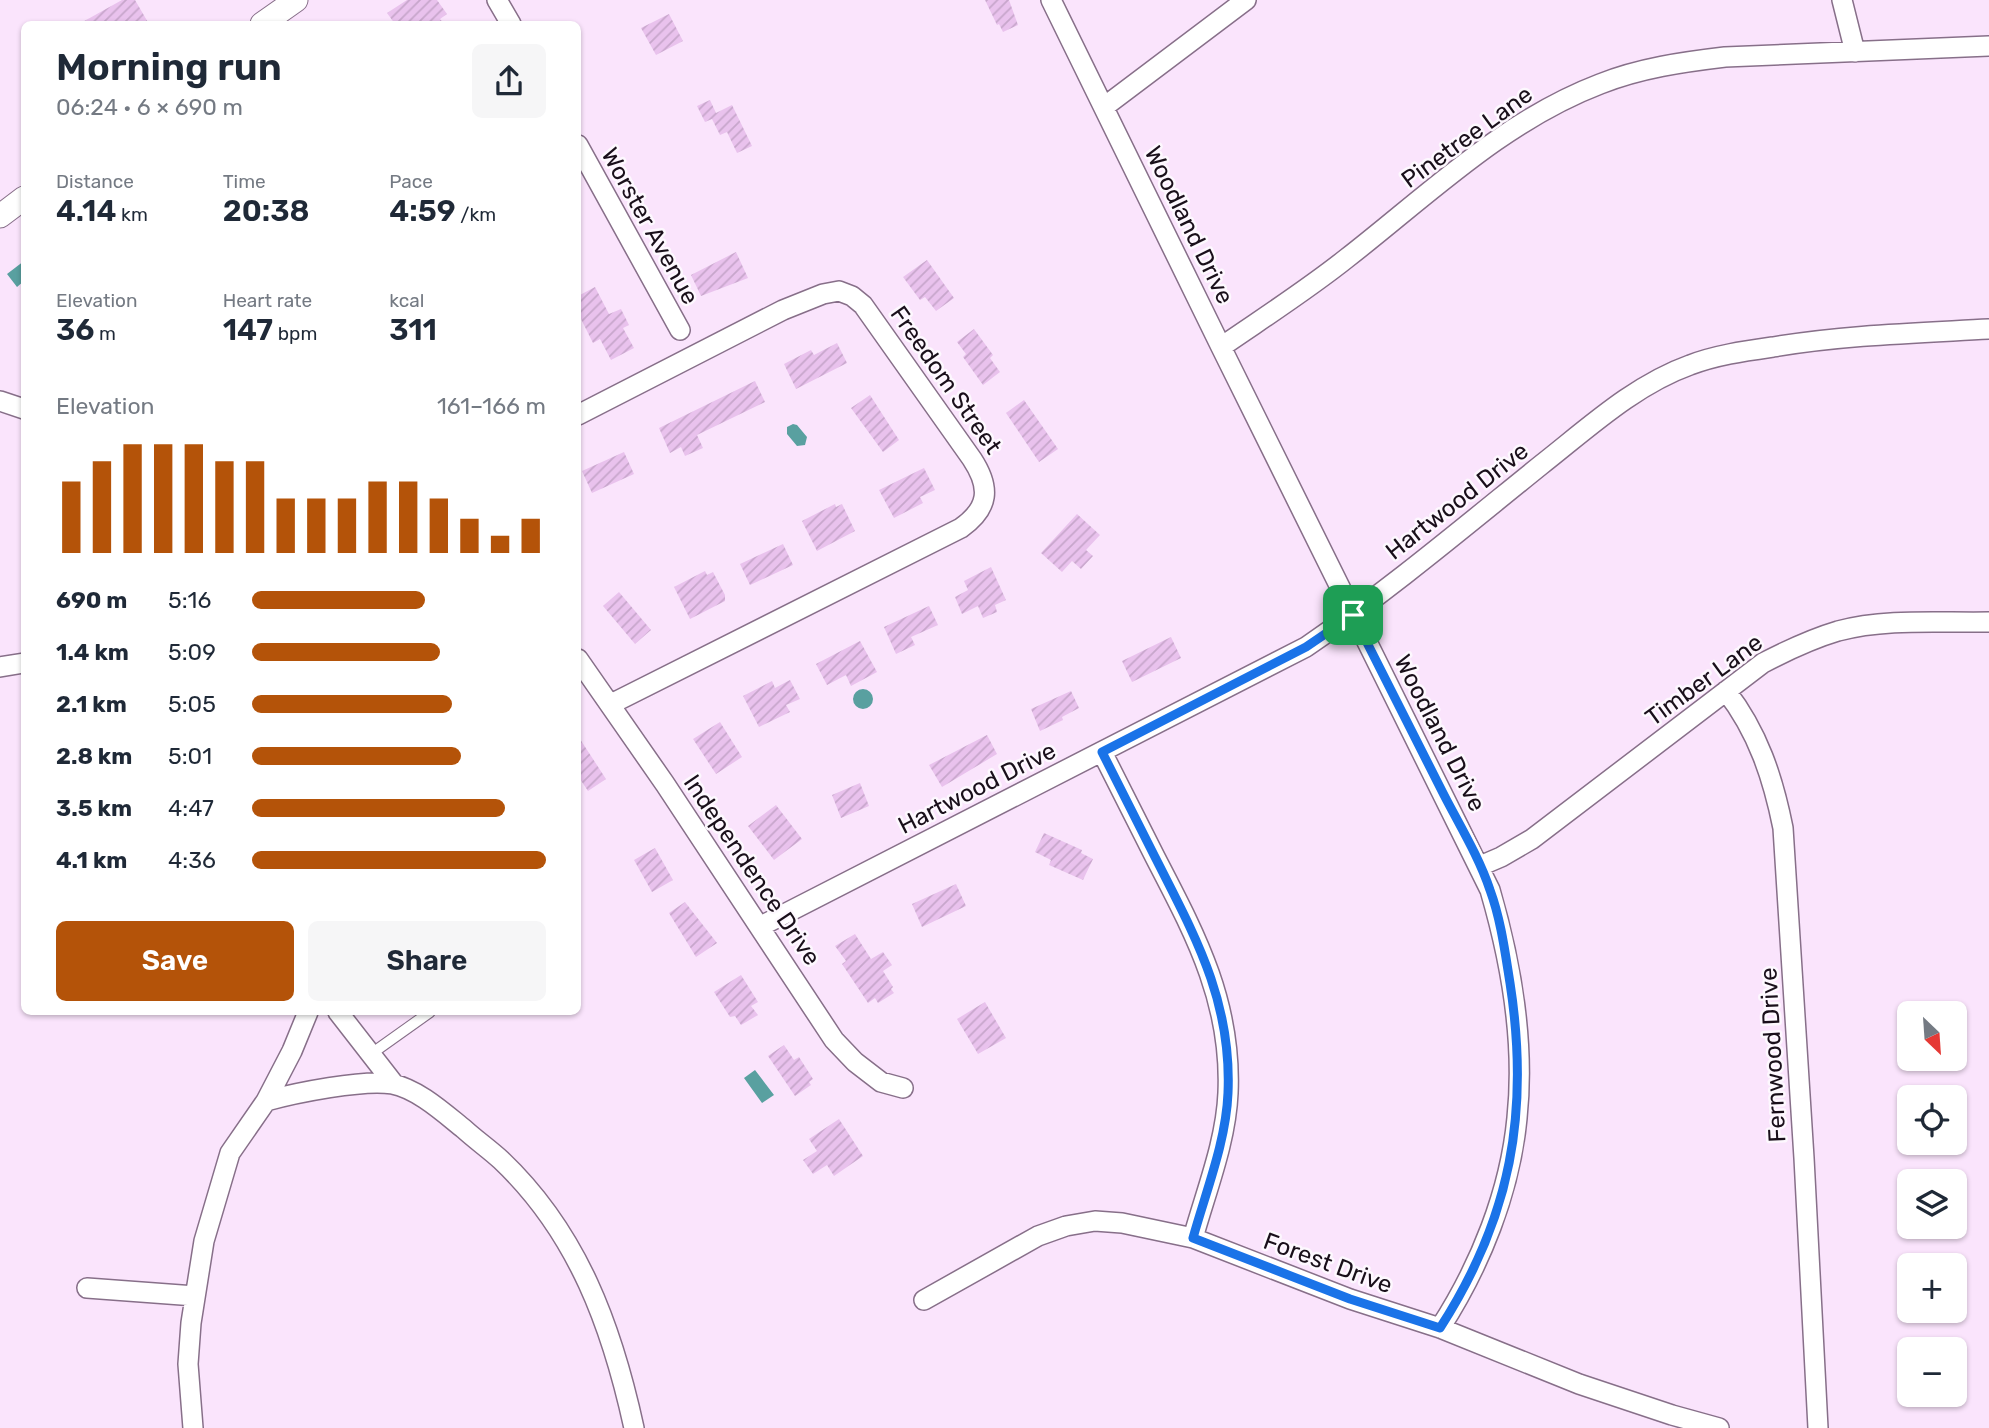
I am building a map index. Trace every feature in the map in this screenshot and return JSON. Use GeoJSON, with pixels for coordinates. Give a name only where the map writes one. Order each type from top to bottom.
{"type":"FeatureCollection","features":[{"type":"Feature","properties":{"kind":"street"},"geometry":{"type":"LineString","coordinates":[[266,21],[296,0]]}},
{"type":"Feature","properties":{"kind":"street"},"geometry":{"type":"LineString","coordinates":[[497,0],[509,21]]}},
{"type":"Feature","properties":{"kind":"street","name":"Woodland Drive"},"geometry":{"type":"LineString","coordinates":[[1052,0],[1353,615],[1480,866],[1498,915],[1510,981],[1519,1076],[1517,1118],[1500,1201],[1463,1293],[1440,1328]]}},
{"type":"Feature","properties":{"kind":"street"},"geometry":{"type":"LineString","coordinates":[[1104,107],[1246,0]]}},
{"type":"Feature","properties":{"kind":"street"},"geometry":{"type":"LineString","coordinates":[[1842,0],[1855,52]]}},
{"type":"Feature","properties":{"kind":"street","name":"Pinetree Lane"},"geometry":{"type":"LineString","coordinates":[[1221,347],[1345,260],[1494,142],[1565,99],[1603,82],[1686,62],[1725,57],[1989,46]]}},
{"type":"Feature","properties":{"kind":"street","name":"Worster Avenue"},"geometry":{"type":"LineString","coordinates":[[581,150],[680,330]]}},
{"type":"Feature","properties":{"kind":"street"},"geometry":{"type":"LineString","coordinates":[[0,216],[21,200]]}},
{"type":"Feature","properties":{"kind":"street","name":"Freedom Street"},"geometry":{"type":"LineString","coordinates":[[581,413],[783,310],[823,293],[839,291],[852,296],[863,305],[982,474],[985,488],[984,504],[975,518],[961,528],[611,704]]}},
{"type":"Feature","properties":{"kind":"street","name":"Hartwood Drive"},"geometry":{"type":"LineString","coordinates":[[761,926],[1306,647],[1353,615],[1609,412],[1661,378],[1689,365],[1749,350],[1821,340],[1989,329]]}},
{"type":"Feature","properties":{"kind":"street"},"geometry":{"type":"LineString","coordinates":[[0,401],[21,408]]}},
{"type":"Feature","properties":{"kind":"street","name":"Timber Lane"},"geometry":{"type":"LineString","coordinates":[[1480,866],[1532,839],[1763,663],[1800,644],[1840,631],[1881,624],[1989,622]]}},
{"type":"Feature","properties":{"kind":"street","name":"Independence Drive"},"geometry":{"type":"LineString","coordinates":[[581,663],[761,926],[834,1040],[855,1062],[881,1082],[903,1087]]}},
{"type":"Feature","properties":{"kind":"street"},"geometry":{"type":"LineString","coordinates":[[0,667],[21,664]]}},
{"type":"Feature","properties":{"kind":"street","name":"Fernwood Drive"},"geometry":{"type":"LineString","coordinates":[[1726,691],[1743,713],[1760,750],[1775,788],[1783,828],[1818,1428]]}},
{"type":"Feature","properties":{"kind":"street"},"geometry":{"type":"LineString","coordinates":[[1102,752],[1188,920],[1220,1002],[1227,1047],[1228,1093],[1224,1123],[1193,1238]]}},
{"type":"Feature","properties":{"kind":"street"},"geometry":{"type":"LineString","coordinates":[[193,1428],[188,1364],[204,1241],[230,1153],[266,1101],[307,1015]]}},
{"type":"Feature","properties":{"kind":"street"},"geometry":{"type":"LineString","coordinates":[[340,1015],[394,1084]]}},
{"type":"Feature","properties":{"kind":"street"},"geometry":{"type":"LineString","coordinates":[[266,1101],[372,1083],[394,1084],[419,1096],[446,1115],[501,1160],[558,1228],[586,1275],[607,1325],[624,1379],[634,1428]]}},
{"type":"Feature","properties":{"kind":"street","name":"Forest Drive"},"geometry":{"type":"LineString","coordinates":[[924,1300],[1038,1236],[1066,1226],[1095,1221],[1122,1223],[1193,1238],[1350,1299],[1440,1328],[1579,1384],[1719,1428]]}},
{"type":"Feature","properties":{"kind":"street"},"geometry":{"type":"LineString","coordinates":[[88,1288],[195,1296]]}},
{"type":"Feature","properties":{"kind":"lane"},"geometry":{"type":"LineString","coordinates":[[371,1054],[426,1015]]}},
{"type":"Feature","properties":{"kind":"shaded area"},"geometry":{"type":"Polygon","coordinates":[[[21,263],[21,284],[17,287],[7,274],[21,263]]]}},
{"type":"Feature","properties":{"kind":"shaded area"},"geometry":{"type":"Polygon","coordinates":[[[793,424],[807,437],[805,445],[797,446],[787,434],[787,427],[793,424]]]}},
{"type":"Feature","properties":{"kind":"shaded area"},"geometry":{"type":"Polygon","coordinates":[[[863,689],[870,692],[873,699],[870,706],[863,709],[856,706],[853,699],[856,692],[863,689]]]}},
{"type":"Feature","properties":{"kind":"shaded area"},"geometry":{"type":"Polygon","coordinates":[[[755,1070],[774,1095],[762,1103],[744,1078],[755,1070]]]}},
{"type":"Feature","properties":{"kind":"building"},"geometry":{"type":"Polygon","coordinates":[[[122,0],[135,0],[147,21],[84,21],[122,0]]]}},
{"type":"Feature","properties":{"kind":"building"},"geometry":{"type":"Polygon","coordinates":[[[407,0],[437,0],[447,14],[440,19],[442,21],[393,21],[387,13],[407,0]]]}},
{"type":"Feature","properties":{"kind":"building"},"geometry":{"type":"Polygon","coordinates":[[[985,0],[1009,0],[1018,25],[1003,32],[985,0]]]}},
{"type":"Feature","properties":{"kind":"building"},"geometry":{"type":"Polygon","coordinates":[[[669,14],[683,41],[656,55],[641,28],[669,14]]]}},
{"type":"Feature","properties":{"kind":"building"},"geometry":{"type":"Polygon","coordinates":[[[710,100],[716,113],[732,105],[752,146],[737,153],[727,132],[720,135],[712,119],[705,122],[697,106],[710,100]]]}},
{"type":"Feature","properties":{"kind":"building"},"geometry":{"type":"Polygon","coordinates":[[[736,252],[748,278],[701,296],[691,275],[736,252]]]}},
{"type":"Feature","properties":{"kind":"building"},"geometry":{"type":"Polygon","coordinates":[[[927,260],[954,298],[936,311],[925,297],[920,300],[903,277],[927,260]]]}},
{"type":"Feature","properties":{"kind":"building"},"geometry":{"type":"Polygon","coordinates":[[[595,287],[609,314],[621,309],[629,325],[623,328],[634,348],[611,360],[600,339],[593,343],[581,319],[581,294],[595,287]]]}},
{"type":"Feature","properties":{"kind":"building"},"geometry":{"type":"Polygon","coordinates":[[[974,329],[993,355],[990,358],[1000,372],[983,385],[963,357],[966,354],[957,342],[974,329]]]}},
{"type":"Feature","properties":{"kind":"building"},"geometry":{"type":"Polygon","coordinates":[[[837,343],[847,363],[796,389],[784,364],[811,350],[814,355],[837,343]]]}},
{"type":"Feature","properties":{"kind":"building"},"geometry":{"type":"Polygon","coordinates":[[[755,381],[765,402],[697,435],[703,448],[685,456],[681,447],[670,453],[659,428],[755,381]]]}},
{"type":"Feature","properties":{"kind":"building"},"geometry":{"type":"Polygon","coordinates":[[[870,395],[899,440],[883,452],[851,408],[870,395]]]}},
{"type":"Feature","properties":{"kind":"building"},"geometry":{"type":"Polygon","coordinates":[[[1024,400],[1058,449],[1039,462],[1006,413],[1024,400]]]}},
{"type":"Feature","properties":{"kind":"building"},"geometry":{"type":"Polygon","coordinates":[[[624,452],[634,474],[592,493],[582,471],[624,452]]]}},
{"type":"Feature","properties":{"kind":"building"},"geometry":{"type":"Polygon","coordinates":[[[924,468],[935,490],[920,497],[923,503],[894,518],[879,490],[924,468]]]}},
{"type":"Feature","properties":{"kind":"building"},"geometry":{"type":"Polygon","coordinates":[[[835,504],[836,507],[842,504],[855,531],[817,551],[802,521],[835,504]]]}},
{"type":"Feature","properties":{"kind":"building"},"geometry":{"type":"Polygon","coordinates":[[[1077,514],[1100,535],[1086,550],[1093,556],[1081,569],[1072,561],[1062,572],[1041,553],[1077,514]]]}},
{"type":"Feature","properties":{"kind":"building"},"geometry":{"type":"Polygon","coordinates":[[[783,544],[793,565],[750,585],[740,564],[783,544]]]}},
{"type":"Feature","properties":{"kind":"building"},"geometry":{"type":"Polygon","coordinates":[[[991,567],[1006,600],[995,605],[997,612],[983,618],[978,606],[962,614],[955,597],[968,590],[964,581],[991,567]]]}},
{"type":"Feature","properties":{"kind":"building"},"geometry":{"type":"Polygon","coordinates":[[[705,571],[707,575],[713,572],[725,595],[725,601],[690,619],[674,587],[705,571]]]}},
{"type":"Feature","properties":{"kind":"building"},"geometry":{"type":"Polygon","coordinates":[[[619,592],[651,630],[635,644],[603,606],[619,592]]]}},
{"type":"Feature","properties":{"kind":"building"},"geometry":{"type":"Polygon","coordinates":[[[929,606],[938,625],[911,637],[915,645],[896,654],[884,627],[929,606]]]}},
{"type":"Feature","properties":{"kind":"building"},"geometry":{"type":"Polygon","coordinates":[[[1171,637],[1181,658],[1132,682],[1122,661],[1171,637]]]}},
{"type":"Feature","properties":{"kind":"building"},"geometry":{"type":"Polygon","coordinates":[[[860,641],[877,672],[851,686],[846,675],[827,685],[816,664],[860,641]]]}},
{"type":"Feature","properties":{"kind":"building"},"geometry":{"type":"Polygon","coordinates":[[[790,680],[800,699],[786,705],[790,712],[759,727],[743,696],[772,681],[775,688],[790,680]]]}},
{"type":"Feature","properties":{"kind":"building"},"geometry":{"type":"Polygon","coordinates":[[[1071,691],[1079,708],[1062,717],[1063,720],[1040,731],[1031,709],[1071,691]]]}},
{"type":"Feature","properties":{"kind":"building"},"geometry":{"type":"Polygon","coordinates":[[[720,722],[742,757],[716,774],[693,739],[720,722]]]}},
{"type":"Feature","properties":{"kind":"building"},"geometry":{"type":"Polygon","coordinates":[[[987,735],[997,754],[942,787],[929,765],[987,735]]]}},
{"type":"Feature","properties":{"kind":"building"},"geometry":{"type":"Polygon","coordinates":[[[581,741],[606,779],[588,791],[581,780],[581,741]]]}},
{"type":"Feature","properties":{"kind":"building"},"geometry":{"type":"Polygon","coordinates":[[[860,783],[869,806],[841,818],[832,795],[860,783]]]}},
{"type":"Feature","properties":{"kind":"building"},"geometry":{"type":"Polygon","coordinates":[[[776,805],[802,839],[774,860],[748,826],[776,805]]]}},
{"type":"Feature","properties":{"kind":"building"},"geometry":{"type":"Polygon","coordinates":[[[1044,833],[1082,850],[1081,853],[1093,859],[1083,880],[1049,865],[1051,860],[1035,852],[1044,833]]]}},
{"type":"Feature","properties":{"kind":"building"},"geometry":{"type":"Polygon","coordinates":[[[655,848],[673,880],[652,892],[634,860],[655,848]]]}},
{"type":"Feature","properties":{"kind":"building"},"geometry":{"type":"Polygon","coordinates":[[[956,884],[966,906],[922,927],[912,904],[956,884]]]}},
{"type":"Feature","properties":{"kind":"building"},"geometry":{"type":"Polygon","coordinates":[[[685,902],[717,943],[696,957],[669,913],[685,902]]]}},
{"type":"Feature","properties":{"kind":"building"},"geometry":{"type":"Polygon","coordinates":[[[855,934],[871,959],[883,952],[892,965],[883,971],[894,993],[878,1003],[875,998],[868,1003],[842,964],[846,961],[835,946],[855,934]]]}},
{"type":"Feature","properties":{"kind":"building"},"geometry":{"type":"Polygon","coordinates":[[[741,975],[758,1002],[751,1006],[758,1015],[741,1025],[735,1016],[730,1017],[714,992],[741,975]]]}},
{"type":"Feature","properties":{"kind":"building"},"geometry":{"type":"Polygon","coordinates":[[[985,1002],[1006,1038],[978,1054],[957,1019],[985,1002]]]}},
{"type":"Feature","properties":{"kind":"building"},"geometry":{"type":"Polygon","coordinates":[[[784,1045],[794,1060],[799,1057],[813,1079],[809,1082],[811,1085],[795,1096],[768,1056],[784,1045]]]}},
{"type":"Feature","properties":{"kind":"building"},"geometry":{"type":"Polygon","coordinates":[[[839,1119],[863,1156],[834,1176],[827,1165],[813,1174],[803,1160],[817,1151],[809,1139],[839,1119]]]}},
{"type":"Feature","properties":{"kind":"route"},"geometry":{"type":"LineString","coordinates":[[1353,615],[1490,890],[1505,949],[1517,1033],[1517,1118],[1500,1201],[1463,1293],[1440,1328],[1350,1299],[1193,1238],[1224,1123],[1228,1093],[1227,1047],[1220,1002],[1188,920],[1102,752],[1306,647],[1353,615]]}}]}
